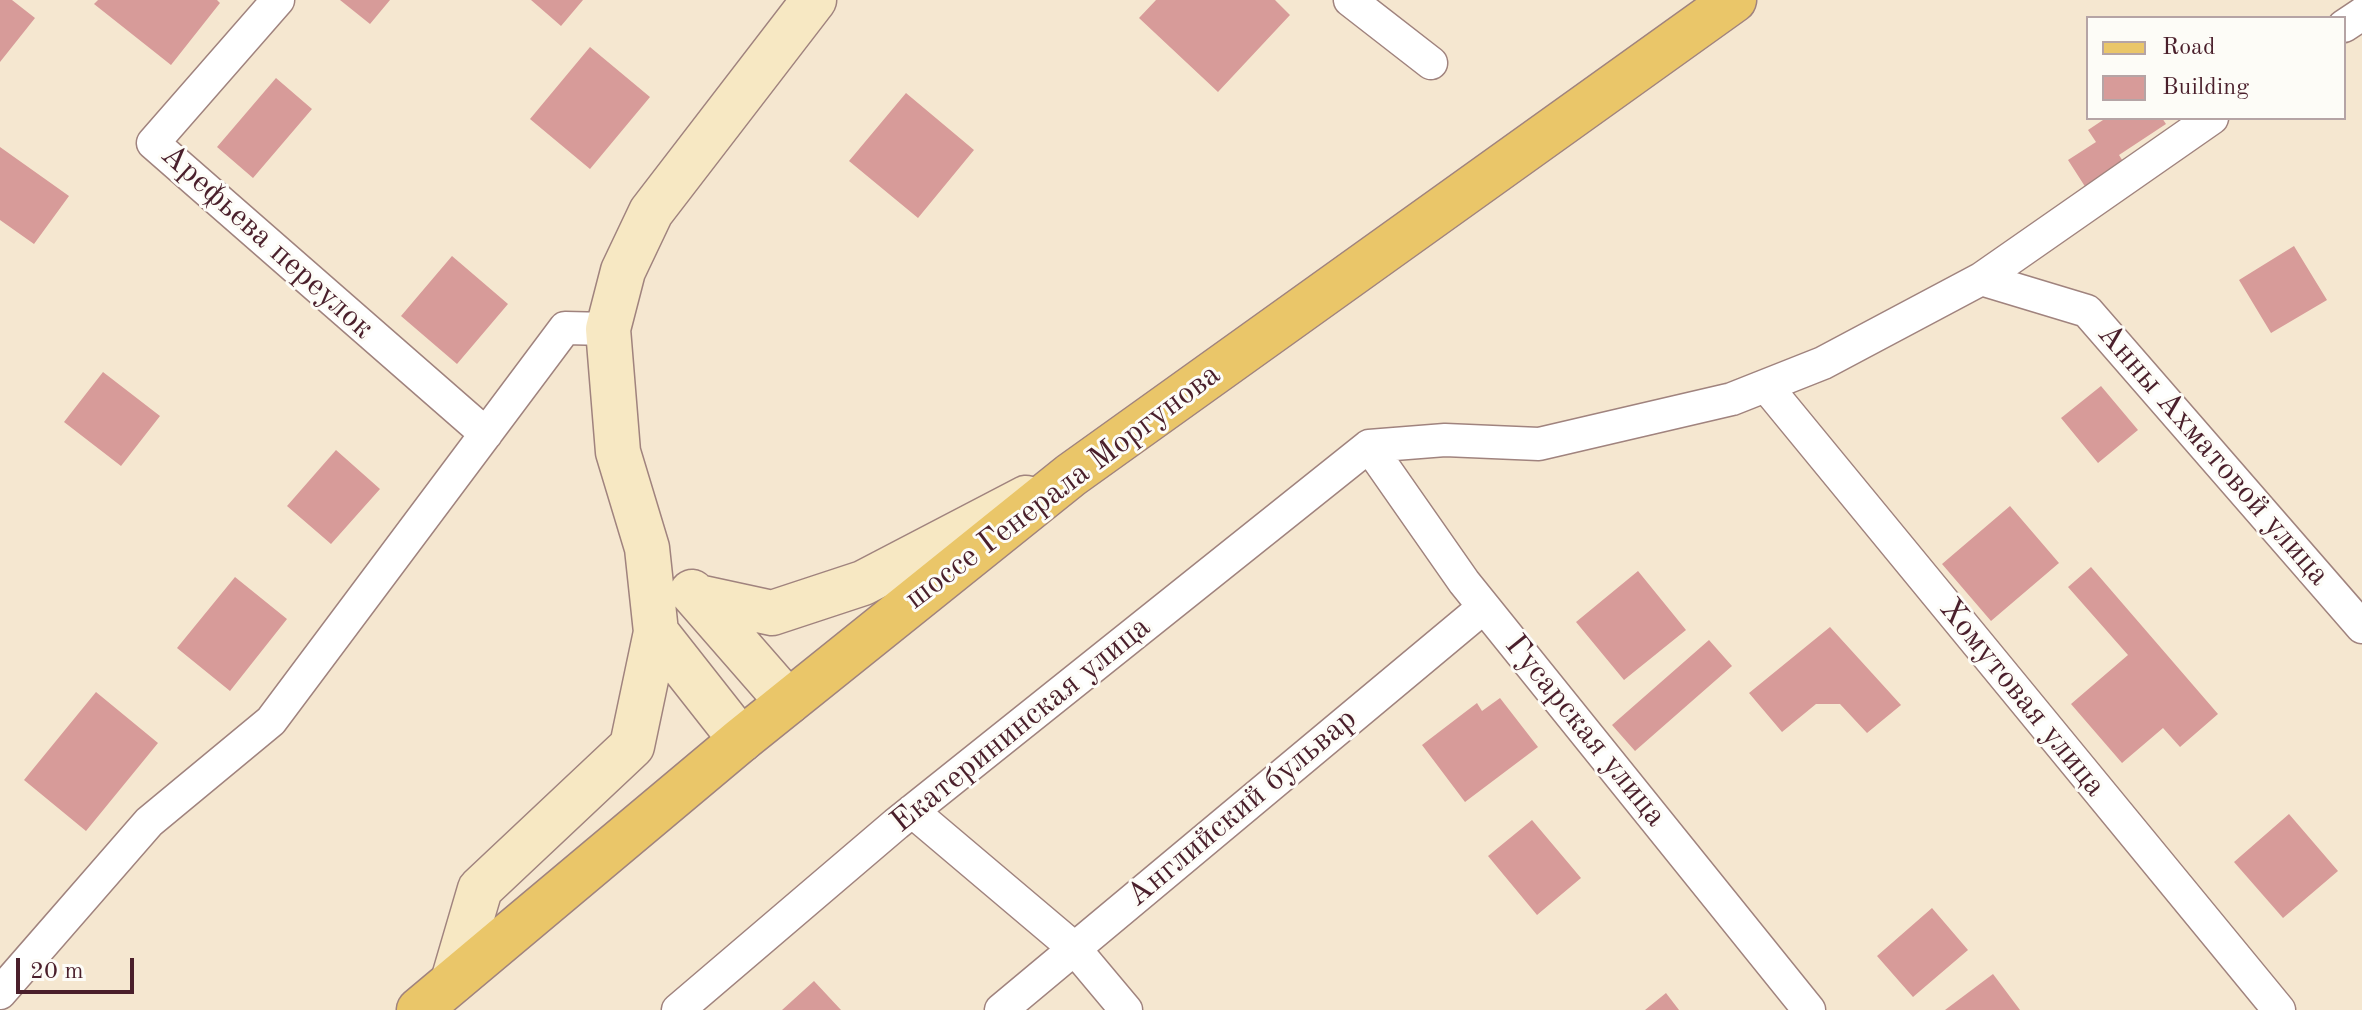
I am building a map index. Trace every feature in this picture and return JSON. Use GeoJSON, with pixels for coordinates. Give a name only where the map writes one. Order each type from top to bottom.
{"type":"FeatureCollection","features":[{"type":"Feature","properties":{"kind":"main road","name":"шоссе Генерала Моргунова"},"geometry":{"type":"LineString","coordinates":[[419,1010],[741,740],[1071,475],[1734,0]]}},
{"type":"Feature","properties":{"kind":"street","name":"Арефьева переулок"},"geometry":{"type":"LineString","coordinates":[[278,0],[153,143],[486,434]]}},
{"type":"Feature","properties":{"kind":"street"},"geometry":{"type":"LineString","coordinates":[[453,981],[480,889],[632,746],[656,632],[647,548],[618,452],[608,329],[623,271],[651,212],[814,0]]}},
{"type":"Feature","properties":{"kind":"street"},"geometry":{"type":"LineString","coordinates":[[1350,0],[1431,63]]}},
{"type":"Feature","properties":{"kind":"street"},"geometry":{"type":"LineString","coordinates":[[1369,446],[1445,440],[1539,444],[1732,399],[1766,386],[1823,363],[1981,279],[2209,120]]}},
{"type":"Feature","properties":{"kind":"street","name":"Анны Ахматовой улица"},"geometry":{"type":"LineString","coordinates":[[1981,279],[2087,311],[2362,627]]}},
{"type":"Feature","properties":{"kind":"street"},"geometry":{"type":"LineString","coordinates":[[0,993],[149,822],[271,721],[565,328],[608,329]]}},
{"type":"Feature","properties":{"kind":"street","name":"Хомутовая улица"},"geometry":{"type":"LineString","coordinates":[[1766,386],[2279,1010]]}},
{"type":"Feature","properties":{"kind":"street","name":"Гусарская улица"},"geometry":{"type":"LineString","coordinates":[[1369,446],[1464,582],[1809,1010]]}},
{"type":"Feature","properties":{"kind":"street","name":"Екатерининская улица"},"geometry":{"type":"LineString","coordinates":[[678,1010],[912,811],[1369,446]]}},
{"type":"Feature","properties":{"kind":"street"},"geometry":{"type":"LineString","coordinates":[[698,597],[772,613],[863,583],[1071,475]]}},
{"type":"Feature","properties":{"kind":"street"},"geometry":{"type":"LineString","coordinates":[[647,548],[698,597],[788,702]]}},
{"type":"Feature","properties":{"kind":"street","name":"Английский бульвар"},"geometry":{"type":"LineString","coordinates":[[1001,1010],[1484,607]]}},
{"type":"Feature","properties":{"kind":"street"},"geometry":{"type":"LineString","coordinates":[[656,632],[741,740]]}},
{"type":"Feature","properties":{"kind":"street"},"geometry":{"type":"LineString","coordinates":[[912,811],[1074,948],[1126,1010]]}},
{"type":"Feature","properties":{"kind":"building"},"geometry":{"type":"Polygon","coordinates":[[[0,0],[12,0],[35,18],[0,62],[0,0]]]}},
{"type":"Feature","properties":{"kind":"building"},"geometry":{"type":"Polygon","coordinates":[[[98,0],[217,0],[220,3],[171,65],[94,4],[98,0]]]}},
{"type":"Feature","properties":{"kind":"building"},"geometry":{"type":"Polygon","coordinates":[[[340,0],[390,0],[370,24],[340,0]]]}},
{"type":"Feature","properties":{"kind":"building"},"geometry":{"type":"Polygon","coordinates":[[[531,0],[583,0],[561,26],[531,0]]]}},
{"type":"Feature","properties":{"kind":"building"},"geometry":{"type":"Polygon","coordinates":[[[1156,0],[1275,0],[1290,15],[1218,92],[1139,18],[1156,0]]]}},
{"type":"Feature","properties":{"kind":"building"},"geometry":{"type":"Polygon","coordinates":[[[590,47],[650,97],[590,169],[530,119],[590,47]]]}},
{"type":"Feature","properties":{"kind":"building"},"geometry":{"type":"Polygon","coordinates":[[[276,78],[312,109],[253,178],[217,147],[276,78]]]}},
{"type":"Feature","properties":{"kind":"building"},"geometry":{"type":"Polygon","coordinates":[[[906,93],[974,150],[918,218],[849,161],[906,93]]]}},
{"type":"Feature","properties":{"kind":"building"},"geometry":{"type":"Polygon","coordinates":[[[2103,120],[2163,120],[2166,124],[2119,155],[2131,174],[2093,199],[2068,160],[2096,142],[2088,130],[2103,120]]]}},
{"type":"Feature","properties":{"kind":"building"},"geometry":{"type":"Polygon","coordinates":[[[0,147],[69,196],[34,244],[0,220],[0,147]]]}},
{"type":"Feature","properties":{"kind":"building"},"geometry":{"type":"Polygon","coordinates":[[[2294,246],[2327,300],[2271,333],[2239,280],[2294,246]]]}},
{"type":"Feature","properties":{"kind":"building"},"geometry":{"type":"Polygon","coordinates":[[[452,256],[508,304],[457,364],[401,316],[452,256]]]}},
{"type":"Feature","properties":{"kind":"building"},"geometry":{"type":"Polygon","coordinates":[[[103,372],[160,416],[121,466],[64,422],[103,372]]]}},
{"type":"Feature","properties":{"kind":"building"},"geometry":{"type":"Polygon","coordinates":[[[2101,386],[2138,430],[2098,463],[2061,418],[2101,386]]]}},
{"type":"Feature","properties":{"kind":"building"},"geometry":{"type":"Polygon","coordinates":[[[336,450],[380,489],[331,544],[287,506],[336,450]]]}},
{"type":"Feature","properties":{"kind":"building"},"geometry":{"type":"Polygon","coordinates":[[[2010,506],[2059,563],[1991,621],[1942,564],[2010,506]]]}},
{"type":"Feature","properties":{"kind":"building"},"geometry":{"type":"Polygon","coordinates":[[[2091,567],[2218,714],[2180,747],[2163,728],[2122,763],[2071,704],[2128,655],[2068,587],[2091,567]]]}},
{"type":"Feature","properties":{"kind":"building"},"geometry":{"type":"Polygon","coordinates":[[[1638,571],[1686,630],[1624,680],[1576,622],[1638,571]]]}},
{"type":"Feature","properties":{"kind":"building"},"geometry":{"type":"Polygon","coordinates":[[[235,577],[287,619],[230,691],[177,648],[235,577]]]}},
{"type":"Feature","properties":{"kind":"building"},"geometry":{"type":"Polygon","coordinates":[[[1830,627],[1901,705],[1867,733],[1840,704],[1816,704],[1782,732],[1749,693],[1830,627]]]}},
{"type":"Feature","properties":{"kind":"building"},"geometry":{"type":"Polygon","coordinates":[[[1709,640],[1732,666],[1635,751],[1612,725],[1709,640]]]}},
{"type":"Feature","properties":{"kind":"building"},"geometry":{"type":"Polygon","coordinates":[[[96,692],[158,743],[86,831],[24,780],[96,692]]]}},
{"type":"Feature","properties":{"kind":"building"},"geometry":{"type":"Polygon","coordinates":[[[1500,698],[1538,747],[1465,802],[1422,745],[1477,703],[1482,711],[1500,698]]]}},
{"type":"Feature","properties":{"kind":"building"},"geometry":{"type":"Polygon","coordinates":[[[2289,814],[2338,871],[2283,918],[2234,862],[2289,814]]]}},
{"type":"Feature","properties":{"kind":"building"},"geometry":{"type":"Polygon","coordinates":[[[1532,820],[1581,878],[1537,915],[1488,856],[1532,820]]]}},
{"type":"Feature","properties":{"kind":"building"},"geometry":{"type":"Polygon","coordinates":[[[1932,908],[1968,950],[1913,997],[1877,956],[1932,908]]]}},
{"type":"Feature","properties":{"kind":"building"},"geometry":{"type":"Polygon","coordinates":[[[1993,974],[2020,1010],[1945,1010],[1993,974]]]}},
{"type":"Feature","properties":{"kind":"building"},"geometry":{"type":"Polygon","coordinates":[[[814,981],[841,1010],[782,1010],[814,981]]]}},
{"type":"Feature","properties":{"kind":"building"},"geometry":{"type":"Polygon","coordinates":[[[1666,993],[1679,1010],[1645,1010],[1666,993]]]}}]}
